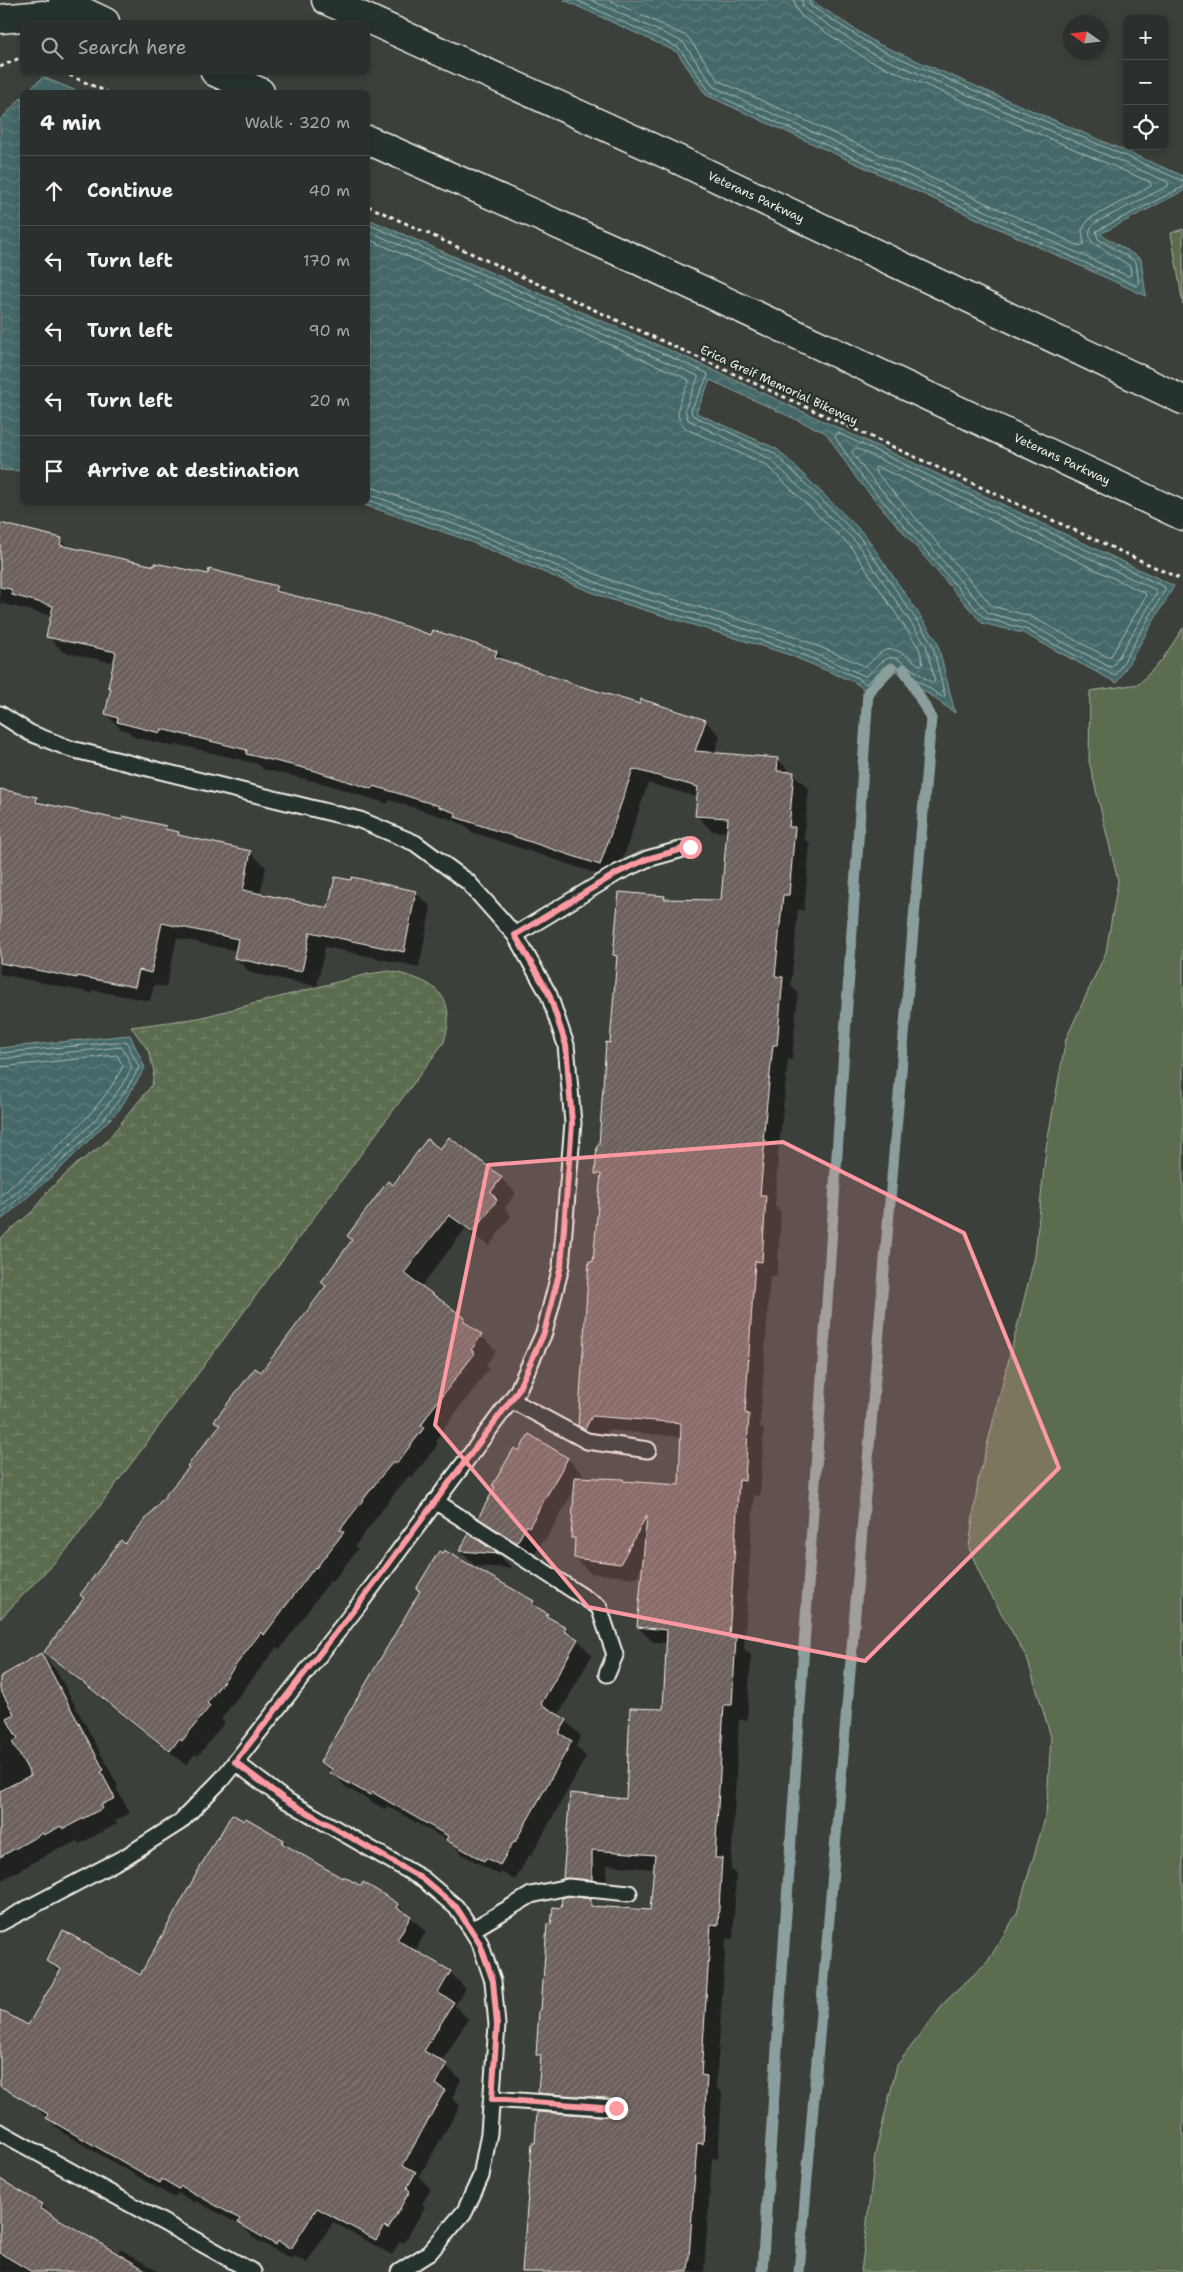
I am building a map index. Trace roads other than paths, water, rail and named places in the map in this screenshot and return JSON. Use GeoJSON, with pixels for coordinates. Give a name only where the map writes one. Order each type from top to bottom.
{"type":"FeatureCollection","features":[{"type":"Feature","properties":{"kind":"main road"},"geometry":{"type":"LineString","coordinates":[[59,0],[101,20]]}},
{"type":"Feature","properties":{"kind":"main road","name":"Veterans Parkway"},"geometry":{"type":"LineString","coordinates":[[326,0],[677,159],[1183,400]]}},
{"type":"Feature","properties":{"kind":"main road"},"geometry":{"type":"LineString","coordinates":[[0,19],[43,16],[66,20]]}},
{"type":"Feature","properties":{"kind":"main road"},"geometry":{"type":"LineString","coordinates":[[222,75],[256,90]]}},
{"type":"Feature","properties":{"kind":"main road","name":"Veterans Parkway"},"geometry":{"type":"LineString","coordinates":[[370,141],[640,261],[1183,516]]}},
{"type":"Feature","properties":{"kind":"lane"},"geometry":{"type":"LineString","coordinates":[[0,714],[30,733],[71,749],[360,820],[415,843],[468,882],[515,935],[549,994],[566,1045],[572,1123],[561,1266],[544,1333],[511,1400],[360,1602],[222,1779],[180,1822],[125,1857],[0,1923]]}},
{"type":"Feature","properties":{"kind":"lane"},"geometry":{"type":"LineString","coordinates":[[515,935],[617,873],[647,859],[690,847]]}},
{"type":"Feature","properties":{"kind":"lane"},"geometry":{"type":"LineString","coordinates":[[511,1400],[587,1441],[648,1450]]}},
{"type":"Feature","properties":{"kind":"lane"},"geometry":{"type":"LineString","coordinates":[[436,1501],[599,1607],[615,1656],[608,1674]]}},
{"type":"Feature","properties":{"kind":"lane"},"geometry":{"type":"LineString","coordinates":[[235,1762],[284,1799],[423,1879],[456,1907],[480,1944],[493,1981],[497,2025],[489,2133],[481,2176],[465,2211],[415,2268],[399,2272]]}},
{"type":"Feature","properties":{"kind":"lane"},"geometry":{"type":"LineString","coordinates":[[472,1930],[531,1895],[568,1887],[629,1893]]}},
{"type":"Feature","properties":{"kind":"lane"},"geometry":{"type":"LineString","coordinates":[[492,2099],[616,2108]]}},
{"type":"Feature","properties":{"kind":"lane"},"geometry":{"type":"LineString","coordinates":[[0,2132],[253,2272]]}},
{"type":"Feature","properties":{"kind":"water"},"geometry":{"type":"Polygon","coordinates":[[[564,0],[810,0],[876,43],[1183,176],[1183,191],[1100,234],[1141,259],[1146,296],[706,95],[677,52],[564,0]]]}},
{"type":"Feature","properties":{"kind":"water"},"geometry":{"type":"Polygon","coordinates":[[[43,77],[74,90],[29,90],[43,77]]]}},
{"type":"Feature","properties":{"kind":"water"},"geometry":{"type":"Polygon","coordinates":[[[20,99],[20,471],[0,470],[0,120],[20,99]]]}},
{"type":"Feature","properties":{"kind":"water"},"geometry":{"type":"Polygon","coordinates":[[[370,220],[685,357],[1174,586],[1117,683],[1023,633],[982,623],[857,479],[826,433],[710,380],[696,413],[777,449],[865,535],[937,641],[955,713],[891,668],[868,692],[854,682],[787,654],[606,598],[461,538],[365,505],[370,505],[370,220]]]}},
{"type":"Feature","properties":{"kind":"water"},"geometry":{"type":"Polygon","coordinates":[[[130,1035],[145,1068],[119,1110],[61,1168],[0,1221],[0,1048],[130,1035]]]}},
{"type":"Feature","properties":{"kind":"waterway"},"geometry":{"type":"LineString","coordinates":[[762,2272],[868,692],[891,668]]}},
{"type":"Feature","properties":{"kind":"waterway"},"geometry":{"type":"LineString","coordinates":[[799,2272],[931,718],[904,669]]}}]}
